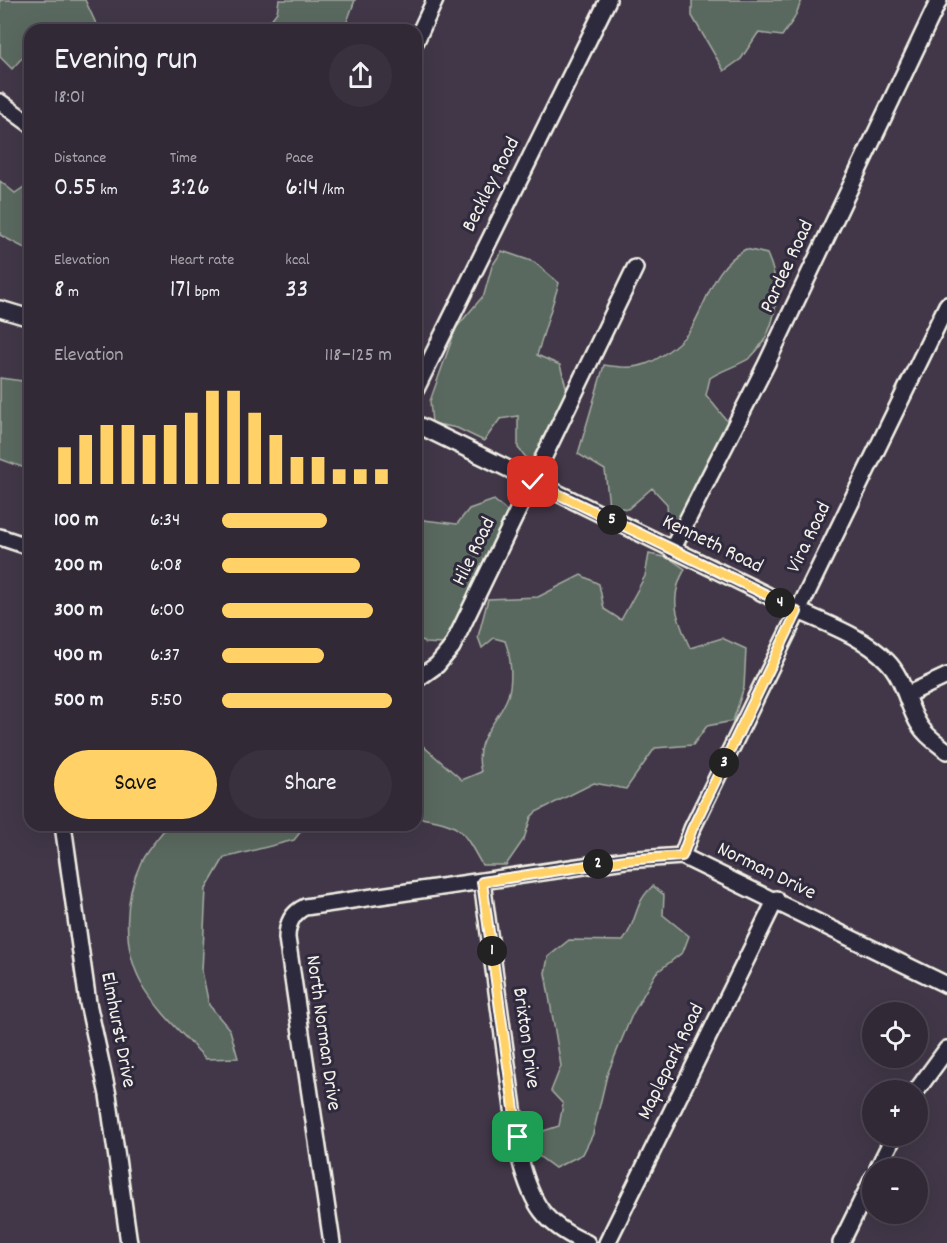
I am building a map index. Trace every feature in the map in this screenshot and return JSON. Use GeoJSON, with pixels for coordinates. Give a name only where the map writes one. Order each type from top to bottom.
{"type":"FeatureCollection","features":[{"type":"Feature","properties":{"kind":"street"},"geometry":{"type":"LineString","coordinates":[[422,28],[435,0]]}},
{"type":"Feature","properties":{"kind":"street","name":"Beckley Road"},"geometry":{"type":"LineString","coordinates":[[422,377],[608,0]]}},
{"type":"Feature","properties":{"kind":"street","name":"Pardee Road"},"geometry":{"type":"LineString","coordinates":[[672,549],[766,365],[939,0]]}},
{"type":"Feature","properties":{"kind":"street"},"geometry":{"type":"LineString","coordinates":[[0,102],[24,120]]}},
{"type":"Feature","properties":{"kind":"street","name":"Hile Road"},"geometry":{"type":"LineString","coordinates":[[422,676],[437,665],[452,647],[635,268]]}},
{"type":"Feature","properties":{"kind":"street","name":"Vira Road"},"geometry":{"type":"LineString","coordinates":[[682,856],[692,829],[947,304]]}},
{"type":"Feature","properties":{"kind":"street"},"geometry":{"type":"LineString","coordinates":[[0,309],[24,316]]}},
{"type":"Feature","properties":{"kind":"street","name":"Kenneth Road"},"geometry":{"type":"LineString","coordinates":[[422,427],[797,612],[814,617],[874,649],[894,668],[920,726],[947,750]]}},
{"type":"Feature","properties":{"kind":"street"},"geometry":{"type":"LineString","coordinates":[[0,537],[24,545]]}},
{"type":"Feature","properties":{"kind":"street"},"geometry":{"type":"LineString","coordinates":[[906,695],[947,676]]}},
{"type":"Feature","properties":{"kind":"street","name":"Elmhurst Drive"},"geometry":{"type":"LineString","coordinates":[[64,831],[88,1003],[108,1095],[129,1243]]}},
{"type":"Feature","properties":{"kind":"street","name":"Norman Drive"},"geometry":{"type":"LineString","coordinates":[[376,897],[625,860],[682,856],[947,985]]}},
{"type":"Feature","properties":{"kind":"street","name":"Brixton Drive"},"geometry":{"type":"LineString","coordinates":[[482,882],[520,1159],[526,1181],[544,1216],[563,1231],[587,1243]]}},
{"type":"Feature","properties":{"kind":"street","name":"North Norman Drive"},"geometry":{"type":"LineString","coordinates":[[332,1243],[287,930],[296,913],[305,907],[376,897]]}},
{"type":"Feature","properties":{"kind":"street","name":"Maplepark Road"},"geometry":{"type":"LineString","coordinates":[[607,1243],[776,900]]}},
{"type":"Feature","properties":{"kind":"street"},"geometry":{"type":"LineString","coordinates":[[924,1080],[947,1049]]}},
{"type":"Feature","properties":{"kind":"street"},"geometry":{"type":"LineString","coordinates":[[841,1243],[862,1200]]}},
{"type":"Feature","properties":{"kind":"green space"},"geometry":{"type":"Polygon","coordinates":[[[0,0],[85,0],[96,24],[24,24],[24,56],[12,69],[0,57],[0,0]]]}},
{"type":"Feature","properties":{"kind":"green space"},"geometry":{"type":"Polygon","coordinates":[[[279,0],[355,0],[346,24],[268,24],[277,12],[279,0]]]}},
{"type":"Feature","properties":{"kind":"green space"},"geometry":{"type":"Polygon","coordinates":[[[692,0],[802,0],[794,19],[782,36],[758,33],[741,59],[724,71],[692,16],[692,0]]]}},
{"type":"Feature","properties":{"kind":"green space"},"geometry":{"type":"Polygon","coordinates":[[[0,181],[15,193],[24,187],[24,248],[0,235],[0,181]]]}},
{"type":"Feature","properties":{"kind":"green space"},"geometry":{"type":"Polygon","coordinates":[[[746,249],[767,254],[772,267],[776,294],[772,322],[760,346],[751,357],[710,378],[706,395],[728,422],[669,538],[667,504],[652,488],[628,509],[609,506],[605,470],[578,454],[604,365],[641,366],[652,362],[672,348],[692,327],[719,273],[735,256],[746,249]]]}},
{"type":"Feature","properties":{"kind":"green space"},"geometry":{"type":"Polygon","coordinates":[[[502,251],[534,262],[559,283],[537,355],[560,365],[567,390],[544,443],[531,463],[518,448],[518,416],[500,419],[484,441],[457,428],[432,423],[430,401],[456,328],[484,295],[492,266],[502,251]]]}},
{"type":"Feature","properties":{"kind":"green space"},"geometry":{"type":"Polygon","coordinates":[[[0,378],[24,381],[24,468],[0,459],[0,378]]]}},
{"type":"Feature","properties":{"kind":"green space"},"geometry":{"type":"Polygon","coordinates":[[[494,500],[509,513],[443,644],[425,643],[422,640],[422,518],[424,520],[457,524],[469,509],[494,500]]]}},
{"type":"Feature","properties":{"kind":"green space"},"geometry":{"type":"Polygon","coordinates":[[[649,554],[669,558],[685,569],[677,590],[676,608],[681,628],[690,648],[722,638],[746,649],[744,687],[733,721],[707,726],[693,745],[655,748],[626,789],[594,783],[536,812],[531,817],[524,839],[506,865],[482,865],[469,842],[457,829],[442,822],[422,818],[422,745],[462,780],[481,772],[479,760],[483,740],[504,706],[510,690],[511,676],[505,641],[494,638],[482,648],[478,637],[488,599],[538,597],[581,575],[599,584],[604,609],[621,620],[645,576],[649,554]]]}},
{"type":"Feature","properties":{"kind":"green space"},"geometry":{"type":"Polygon","coordinates":[[[163,831],[301,831],[294,840],[224,858],[206,889],[202,971],[209,1005],[230,1030],[238,1058],[206,1059],[147,993],[135,968],[128,938],[129,906],[135,876],[150,847],[163,831]]]}},
{"type":"Feature","properties":{"kind":"green space"},"geometry":{"type":"Polygon","coordinates":[[[653,886],[664,895],[663,915],[689,936],[683,952],[656,973],[632,1015],[607,1075],[593,1134],[583,1154],[555,1168],[532,1151],[540,1132],[559,1126],[563,1104],[551,1091],[561,1066],[545,973],[548,957],[569,940],[623,941],[642,898],[653,886]]]}},
{"type":"Feature","properties":{"kind":"route"},"geometry":{"type":"LineString","coordinates":[[518,1137],[482,882],[625,860],[682,856],[692,829],[797,612],[767,595],[533,482]]}}]}
